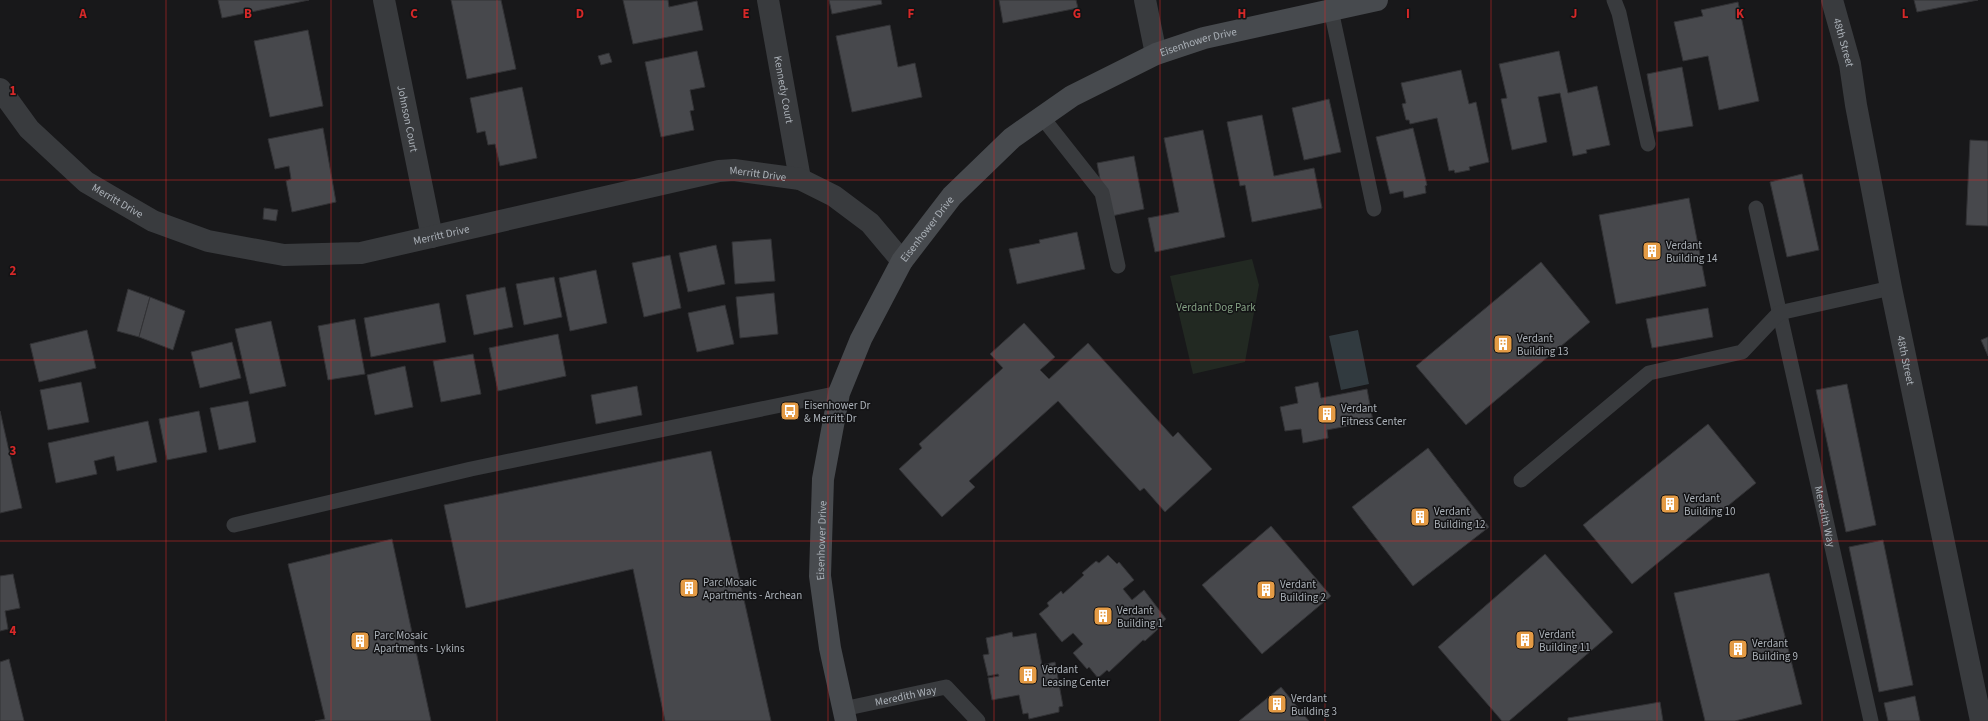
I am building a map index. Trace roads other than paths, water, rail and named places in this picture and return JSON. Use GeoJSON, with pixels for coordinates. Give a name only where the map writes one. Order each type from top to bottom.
{"type":"FeatureCollection","features":[{"type":"Feature","properties":{"kind":"street","name":"Johnson Court"},"geometry":{"type":"LineString","coordinates":[[384,0],[432,237]]}},
{"type":"Feature","properties":{"kind":"street","name":"Kennedy Court"},"geometry":{"type":"LineString","coordinates":[[768,0],[800,178]]}},
{"type":"Feature","properties":{"kind":"street"},"geometry":{"type":"LineString","coordinates":[[1145,0],[1156,54]]}},
{"type":"Feature","properties":{"kind":"street","name":"Eisenhower Drive"},"geometry":{"type":"LineString","coordinates":[[845,715],[830,648],[820,576],[823,479],[839,393],[861,339],[902,261],[952,196],[1012,138],[1072,96],[1156,54],[1204,38],[1377,0]]}},
{"type":"Feature","properties":{"kind":"street","name":"48th Street"},"geometry":{"type":"LineString","coordinates":[[1832,0],[1850,64],[1857,112],[1891,288],[1981,721]]}},
{"type":"Feature","properties":{"kind":"street","name":"Merritt Drive"},"geometry":{"type":"LineString","coordinates":[[0,89],[29,129],[86,182],[153,221],[208,241],[284,255],[361,253],[719,171],[734,170],[800,178],[834,196],[870,223],[902,261]]}},
{"type":"Feature","properties":{"kind":"lane"},"geometry":{"type":"LineString","coordinates":[[1614,0],[1619,13],[1648,144]]}},
{"type":"Feature","properties":{"kind":"lane"},"geometry":{"type":"LineString","coordinates":[[1331,10],[1374,209]]}},
{"type":"Feature","properties":{"kind":"lane"},"geometry":{"type":"LineString","coordinates":[[1042,117],[1102,193],[1118,266]]}},
{"type":"Feature","properties":{"kind":"lane","name":"Meredith Way"},"geometry":{"type":"LineString","coordinates":[[1756,208],[1871,721]]}},
{"type":"Feature","properties":{"kind":"lane"},"geometry":{"type":"LineString","coordinates":[[1521,480],[1649,374],[1742,352],[1779,313],[1891,288]]}},
{"type":"Feature","properties":{"kind":"lane"},"geometry":{"type":"LineString","coordinates":[[234,526],[471,469],[839,393]]}},
{"type":"Feature","properties":{"kind":"lane","name":"Meredith Way"},"geometry":{"type":"LineString","coordinates":[[845,715],[946,687],[978,721]]}},
{"type":"Feature","properties":{"kind":"place","name":"Verdant Building 14"},"geometry":{"type":"Point","coordinates":[1652,251]}},
{"type":"Feature","properties":{"kind":"place","name":"Verdant Building 13"},"geometry":{"type":"Point","coordinates":[1503,344]}},
{"type":"Feature","properties":{"kind":"place","name":"Eisenhower Dr & Merritt Dr"},"geometry":{"type":"Point","coordinates":[790,411]}},
{"type":"Feature","properties":{"kind":"place","name":"Verdant Fitness Center"},"geometry":{"type":"Point","coordinates":[1327,414]}},
{"type":"Feature","properties":{"kind":"place","name":"Verdant Building 10"},"geometry":{"type":"Point","coordinates":[1670,504]}},
{"type":"Feature","properties":{"kind":"place","name":"Verdant Building 12"},"geometry":{"type":"Point","coordinates":[1420,517]}},
{"type":"Feature","properties":{"kind":"place","name":"Parc Mosaic Apartments - Archean"},"geometry":{"type":"Point","coordinates":[689,588]}},
{"type":"Feature","properties":{"kind":"place","name":"Verdant Building 2"},"geometry":{"type":"Point","coordinates":[1266,590]}},
{"type":"Feature","properties":{"kind":"place","name":"Verdant Building 1"},"geometry":{"type":"Point","coordinates":[1103,616]}},
{"type":"Feature","properties":{"kind":"place","name":"Verdant Building 11"},"geometry":{"type":"Point","coordinates":[1525,640]}},
{"type":"Feature","properties":{"kind":"place","name":"Parc Mosaic Apartments - Lykins"},"geometry":{"type":"Point","coordinates":[360,641]}},
{"type":"Feature","properties":{"kind":"place","name":"Verdant Building 9"},"geometry":{"type":"Point","coordinates":[1738,649]}},
{"type":"Feature","properties":{"kind":"place","name":"Verdant Leasing Center"},"geometry":{"type":"Point","coordinates":[1028,675]}},
{"type":"Feature","properties":{"kind":"place","name":"Verdant Building 3"},"geometry":{"type":"Point","coordinates":[1277,704]}},
{"type":"Feature","properties":{"kind":"park label","name":"Verdant Dog Park"},"geometry":{"type":"Point","coordinates":[1216,307]}}]}
